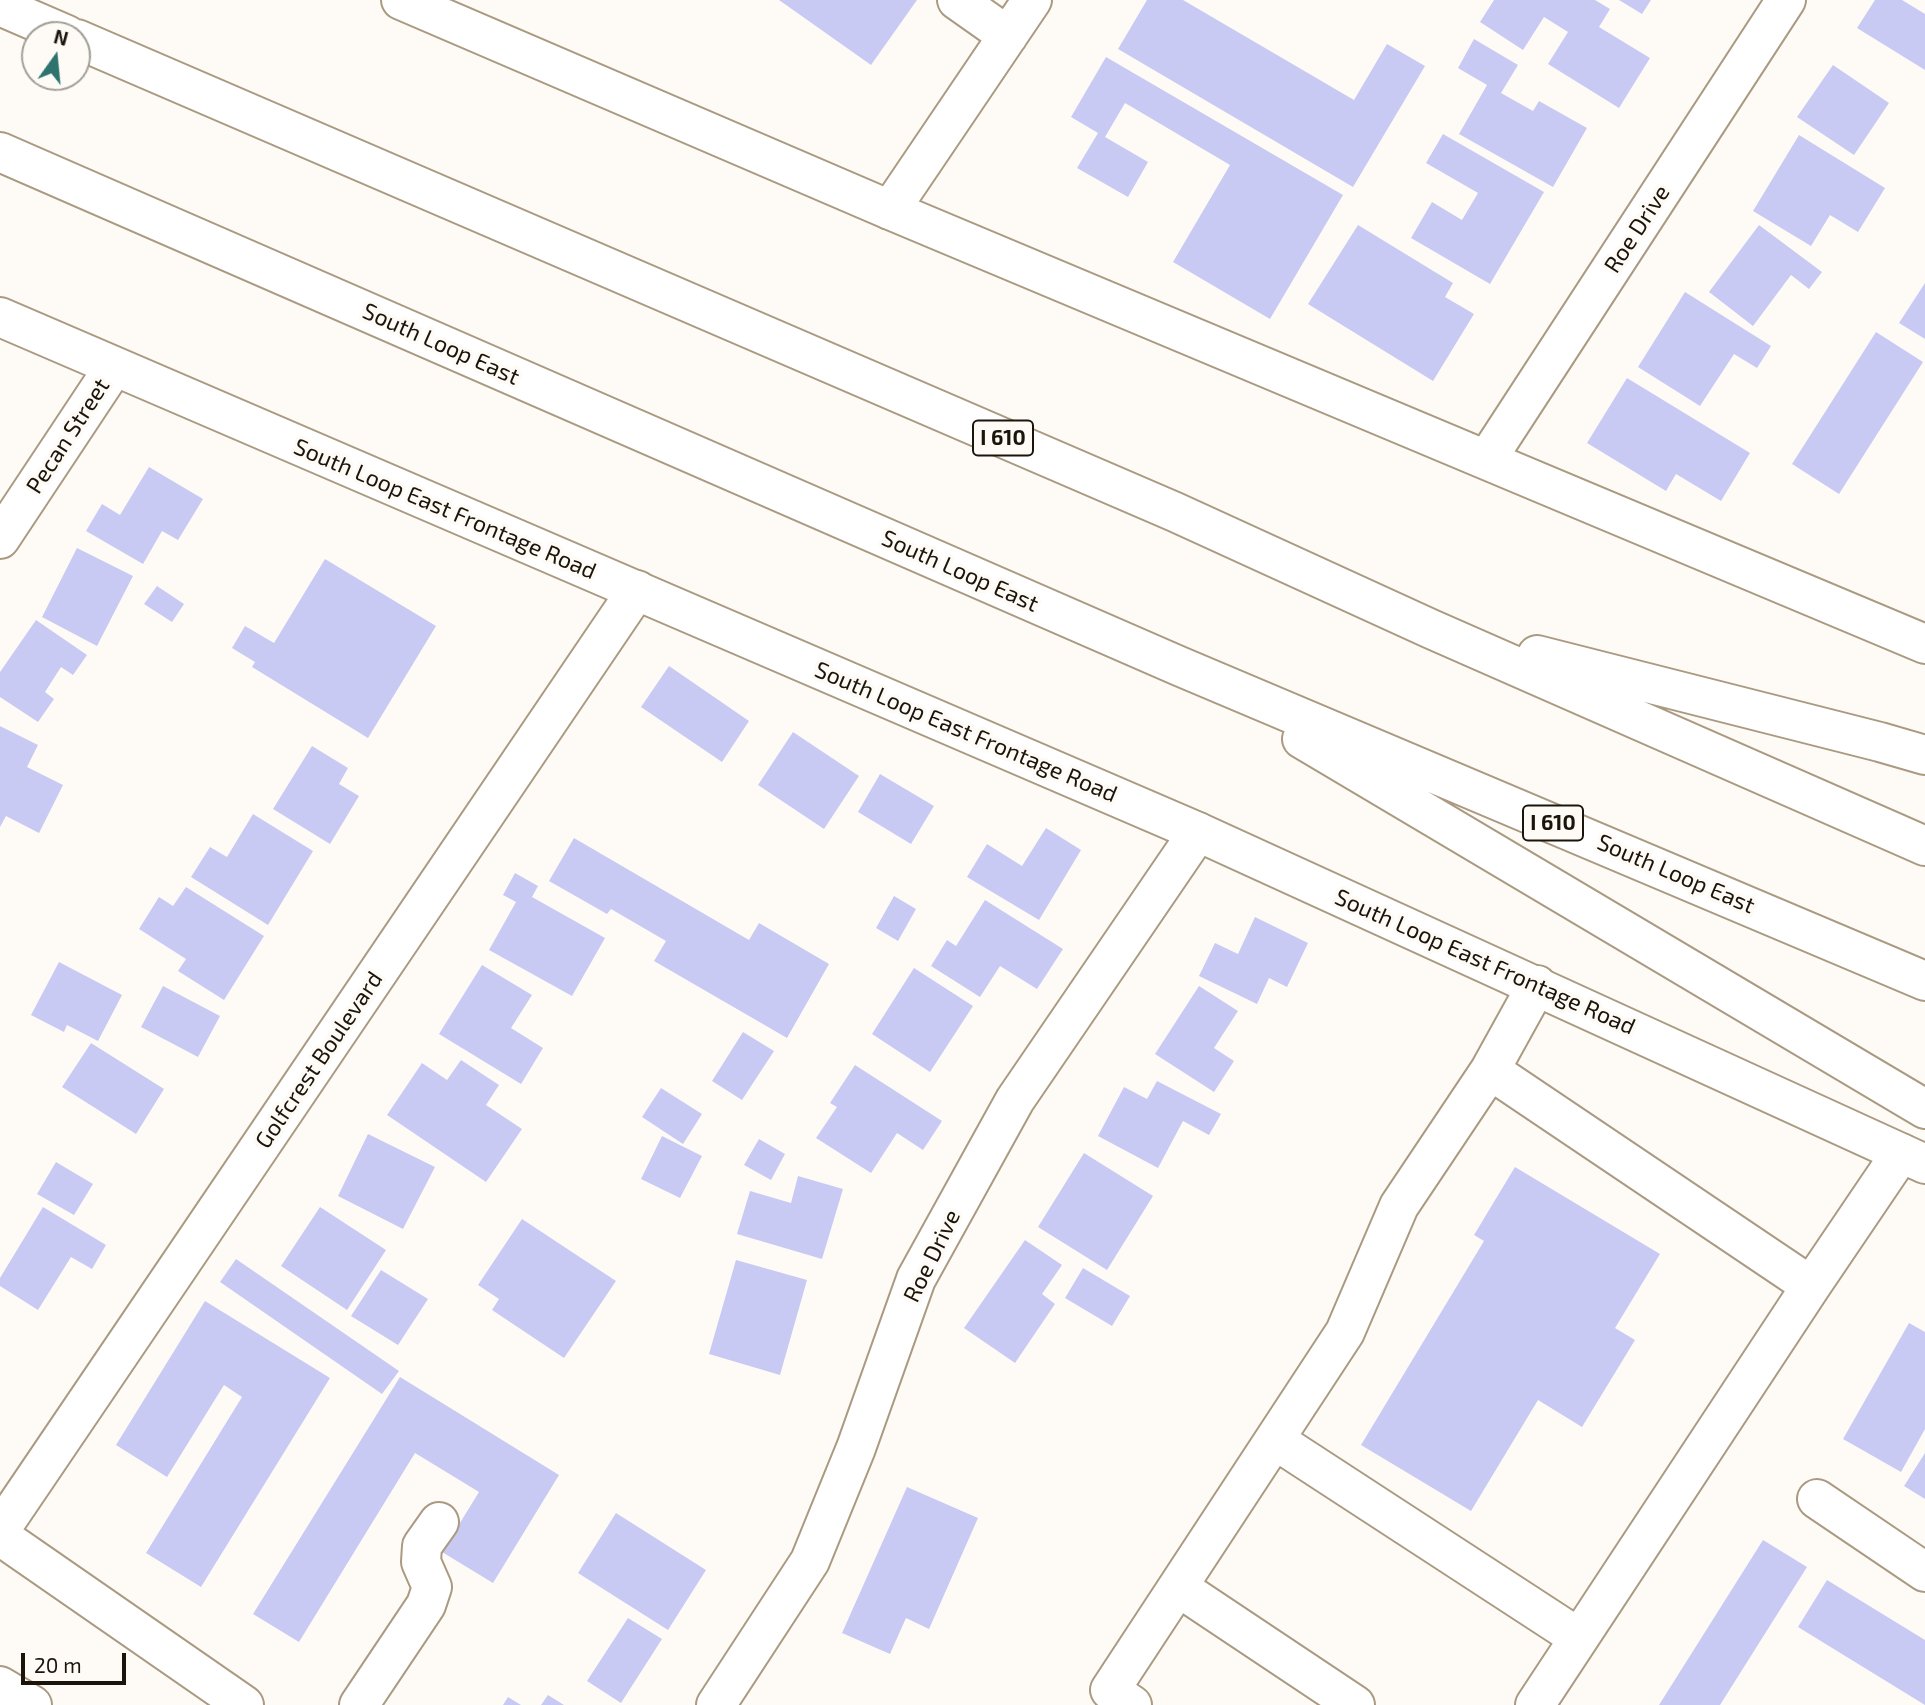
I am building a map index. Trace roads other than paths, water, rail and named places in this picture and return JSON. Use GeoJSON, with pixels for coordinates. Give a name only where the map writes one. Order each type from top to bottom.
{"type":"FeatureCollection","features":[{"type":"Feature","properties":{"kind":"main road"},"geometry":{"type":"LineString","coordinates":[[401,0],[890,210],[1488,459],[1925,645]]}},
{"type":"Feature","properties":{"kind":"main road"},"geometry":{"type":"LineString","coordinates":[[957,0],[1008,36]]}},
{"type":"Feature","properties":{"kind":"main road"},"geometry":{"type":"LineString","coordinates":[[890,210],[1032,0]]}},
{"type":"Feature","properties":{"kind":"main road","name":"Roe Drive"},"geometry":{"type":"LineString","coordinates":[[1488,459],[1786,0]]}},
{"type":"Feature","properties":{"kind":"main road"},"geometry":{"type":"LineString","coordinates":[[0,6],[35,21]]}},
{"type":"Feature","properties":{"kind":"main road","name":"I 610"},"geometry":{"type":"LineString","coordinates":[[91,45],[1162,507],[1925,846]]}},
{"type":"Feature","properties":{"kind":"main road","name":"South Loop East"},"geometry":{"type":"LineString","coordinates":[[0,152],[1179,667],[1925,981]]}},
{"type":"Feature","properties":{"kind":"main road","name":"South Loop East Frontage Road"},"geometry":{"type":"LineString","coordinates":[[0,317],[1198,832],[1913,1158]]}},
{"type":"Feature","properties":{"kind":"main road","name":"Pecan Street"},"geometry":{"type":"LineString","coordinates":[[0,539],[114,367]]}},
{"type":"Feature","properties":{"kind":"main road","name":"Golfcrest Boulevard"},"geometry":{"type":"LineString","coordinates":[[0,1530],[637,590]]}},
{"type":"Feature","properties":{"kind":"main road"},"geometry":{"type":"LineString","coordinates":[[1431,628],[1880,741],[1925,755]]}},
{"type":"Feature","properties":{"kind":"main road"},"geometry":{"type":"LineString","coordinates":[[1179,667],[1925,1110]]}},
{"type":"Feature","properties":{"kind":"main road","name":"Roe Drive"},"geometry":{"type":"LineString","coordinates":[[716,1705],[810,1561],[856,1448],[916,1279],[1015,1100],[1198,832]]}},
{"type":"Feature","properties":{"kind":"main road"},"geometry":{"type":"LineString","coordinates":[[1132,1705],[1110,1690],[1345,1332],[1399,1206],[1490,1069],[1537,985]]}},
{"type":"Feature","properties":{"kind":"main road"},"geometry":{"type":"LineString","coordinates":[[1490,1069],[1811,1286]]}},
{"type":"Feature","properties":{"kind":"main road"},"geometry":{"type":"LineString","coordinates":[[1535,1705],[1811,1286],[1913,1158]]}},
{"type":"Feature","properties":{"kind":"main road"},"geometry":{"type":"LineString","coordinates":[[1275,1440],[1579,1639]]}},
{"type":"Feature","properties":{"kind":"main road"},"geometry":{"type":"LineString","coordinates":[[1818,1499],[1925,1573]]}},
{"type":"Feature","properties":{"kind":"main road"},"geometry":{"type":"LineString","coordinates":[[359,1705],[426,1605],[432,1587],[421,1563],[422,1546],[439,1522]]}},
{"type":"Feature","properties":{"kind":"main road"},"geometry":{"type":"LineString","coordinates":[[0,1536],[244,1705]]}},
{"type":"Feature","properties":{"kind":"main road"},"geometry":{"type":"LineString","coordinates":[[1178,1587],[1355,1705]]}},
{"type":"Feature","properties":{"kind":"main road"},"geometry":{"type":"LineString","coordinates":[[0,1686],[32,1705]]}}]}
